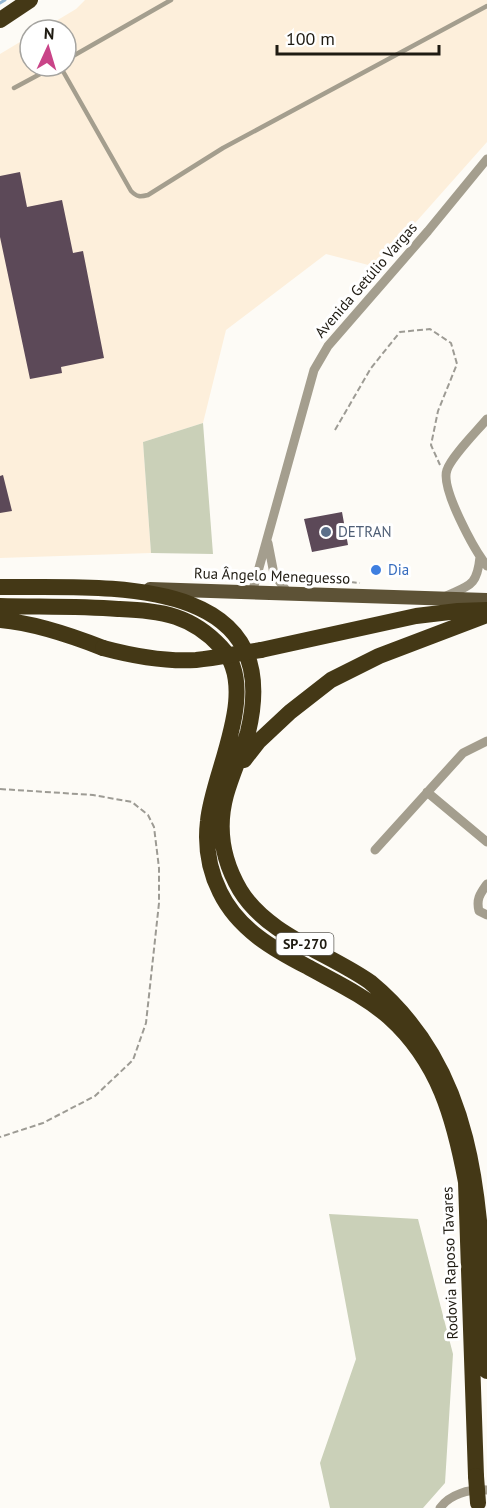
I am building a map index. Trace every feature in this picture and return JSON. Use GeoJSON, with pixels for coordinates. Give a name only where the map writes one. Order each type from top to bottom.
{"type":"FeatureCollection","features":[{"type":"Feature","properties":{"kind":"highway"},"geometry":{"type":"LineString","coordinates":[[0,20],[30,0]]}},
{"type":"Feature","properties":{"kind":"highway","name":"SP-270"},"geometry":{"type":"LineString","coordinates":[[0,587],[100,588],[152,593],[188,603],[220,619],[243,646],[251,672],[252,706],[248,732],[226,795],[222,815],[224,853],[230,871],[255,910],[274,925],[351,969],[394,999],[415,1020],[448,1067],[461,1093],[479,1162],[484,1204],[487,1371]]}},
{"type":"Feature","properties":{"kind":"highway","name":"Rodovia Raposo Tavares"},"geometry":{"type":"LineString","coordinates":[[0,606],[89,607],[139,610],[175,616],[194,624],[224,649],[233,668],[237,689],[233,728],[211,800],[206,844],[210,867],[220,892],[234,915],[252,934],[273,949],[362,997],[388,1016],[411,1039],[429,1065],[446,1098],[458,1138],[465,1182],[480,1493]]}},
{"type":"Feature","properties":{"kind":"highway"},"geometry":{"type":"LineString","coordinates":[[0,620],[19,621],[39,626],[103,648],[129,654],[162,659],[195,660],[261,650],[416,616],[487,610]]}},
{"type":"Feature","properties":{"kind":"highway"},"geometry":{"type":"LineString","coordinates":[[232,778],[258,742],[290,712],[331,680],[379,656],[487,615]]}},
{"type":"Feature","properties":{"kind":"main road","name":"Rua Ângelo Meneguesso"},"geometry":{"type":"LineString","coordinates":[[100,588],[487,600]]}},
{"type":"Feature","properties":{"kind":"street","name":"Avenida Getúlio Vargas"},"geometry":{"type":"LineString","coordinates":[[252,593],[314,370],[328,346],[487,159]]}},
{"type":"Feature","properties":{"kind":"street"},"geometry":{"type":"LineString","coordinates":[[487,419],[447,467],[446,478],[446,485],[453,502],[480,557],[487,566]]}},
{"type":"Feature","properties":{"kind":"street","name":"Avenida Getúlio Vargas"},"geometry":{"type":"LineString","coordinates":[[267,541],[274,574],[288,594]]}},
{"type":"Feature","properties":{"kind":"street"},"geometry":{"type":"LineString","coordinates":[[443,598],[469,586],[478,574],[480,557]]}},
{"type":"Feature","properties":{"kind":"street"},"geometry":{"type":"LineString","coordinates":[[375,850],[463,753],[487,741]]}},
{"type":"Feature","properties":{"kind":"street"},"geometry":{"type":"LineString","coordinates":[[427,792],[487,842]]}},
{"type":"Feature","properties":{"kind":"street"},"geometry":{"type":"LineString","coordinates":[[487,884],[478,900],[479,911],[487,915]]}},
{"type":"Feature","properties":{"kind":"street"},"geometry":{"type":"LineString","coordinates":[[440,1508],[447,1498],[480,1493]]}},
{"type":"Feature","properties":{"kind":"lane"},"geometry":{"type":"LineString","coordinates":[[78,53],[171,0]]}},
{"type":"Feature","properties":{"kind":"lane"},"geometry":{"type":"LineString","coordinates":[[67,78],[131,191],[136,196],[148,195],[223,148],[487,6]]}},
{"type":"Feature","properties":{"kind":"lane"},"geometry":{"type":"LineString","coordinates":[[14,88],[33,78]]}},
{"type":"Feature","properties":{"kind":"path"},"geometry":{"type":"LineString","coordinates":[[335,430],[371,368],[400,332],[430,329],[451,343],[457,364],[438,411],[431,445],[446,478]]}},
{"type":"Feature","properties":{"kind":"path"},"geometry":{"type":"LineString","coordinates":[[274,574],[362,583]]}},
{"type":"Feature","properties":{"kind":"path"},"geometry":{"type":"LineString","coordinates":[[0,789],[93,795],[132,802],[148,815],[154,826],[159,880],[159,903],[146,1023],[133,1060],[95,1096],[43,1123],[0,1137]]}},
{"type":"Feature","properties":{"kind":"shaded area"},"geometry":{"type":"Polygon","coordinates":[[[85,0],[487,0],[487,142],[376,267],[326,254],[226,330],[203,423],[143,442],[151,553],[0,558],[0,54],[18,43],[18,78],[78,78],[78,18],[61,18],[85,0]]]}},
{"type":"Feature","properties":{"kind":"green space"},"geometry":{"type":"Polygon","coordinates":[[[203,423],[213,554],[151,553],[143,442],[203,423]]]}},
{"type":"Feature","properties":{"kind":"green space"},"geometry":{"type":"Polygon","coordinates":[[[329,1214],[418,1219],[453,1354],[445,1483],[423,1508],[330,1508],[320,1463],[356,1359],[329,1214]]]}},
{"type":"Feature","properties":{"kind":"building"},"geometry":{"type":"Polygon","coordinates":[[[20,172],[27,207],[62,200],[73,253],[83,251],[104,358],[61,367],[62,373],[30,379],[0,237],[0,176],[20,172]]]}},
{"type":"Feature","properties":{"kind":"building"},"geometry":{"type":"Polygon","coordinates":[[[3,475],[12,511],[0,513],[0,476],[3,475]]]}},
{"type":"Feature","properties":{"kind":"building","name":"DETRAN"},"geometry":{"type":"Polygon","coordinates":[[[342,512],[348,545],[312,552],[304,519],[342,512]]]}},
{"type":"Feature","properties":{"kind":"waterway"},"geometry":{"type":"LineString","coordinates":[[0,3],[5,0]]}},
{"type":"Feature","properties":{"kind":"place","name":"DETRAN"},"geometry":{"type":"Point","coordinates":[326,532]}},
{"type":"Feature","properties":{"kind":"place","name":"Dia"},"geometry":{"type":"Point","coordinates":[376,570]}}]}
